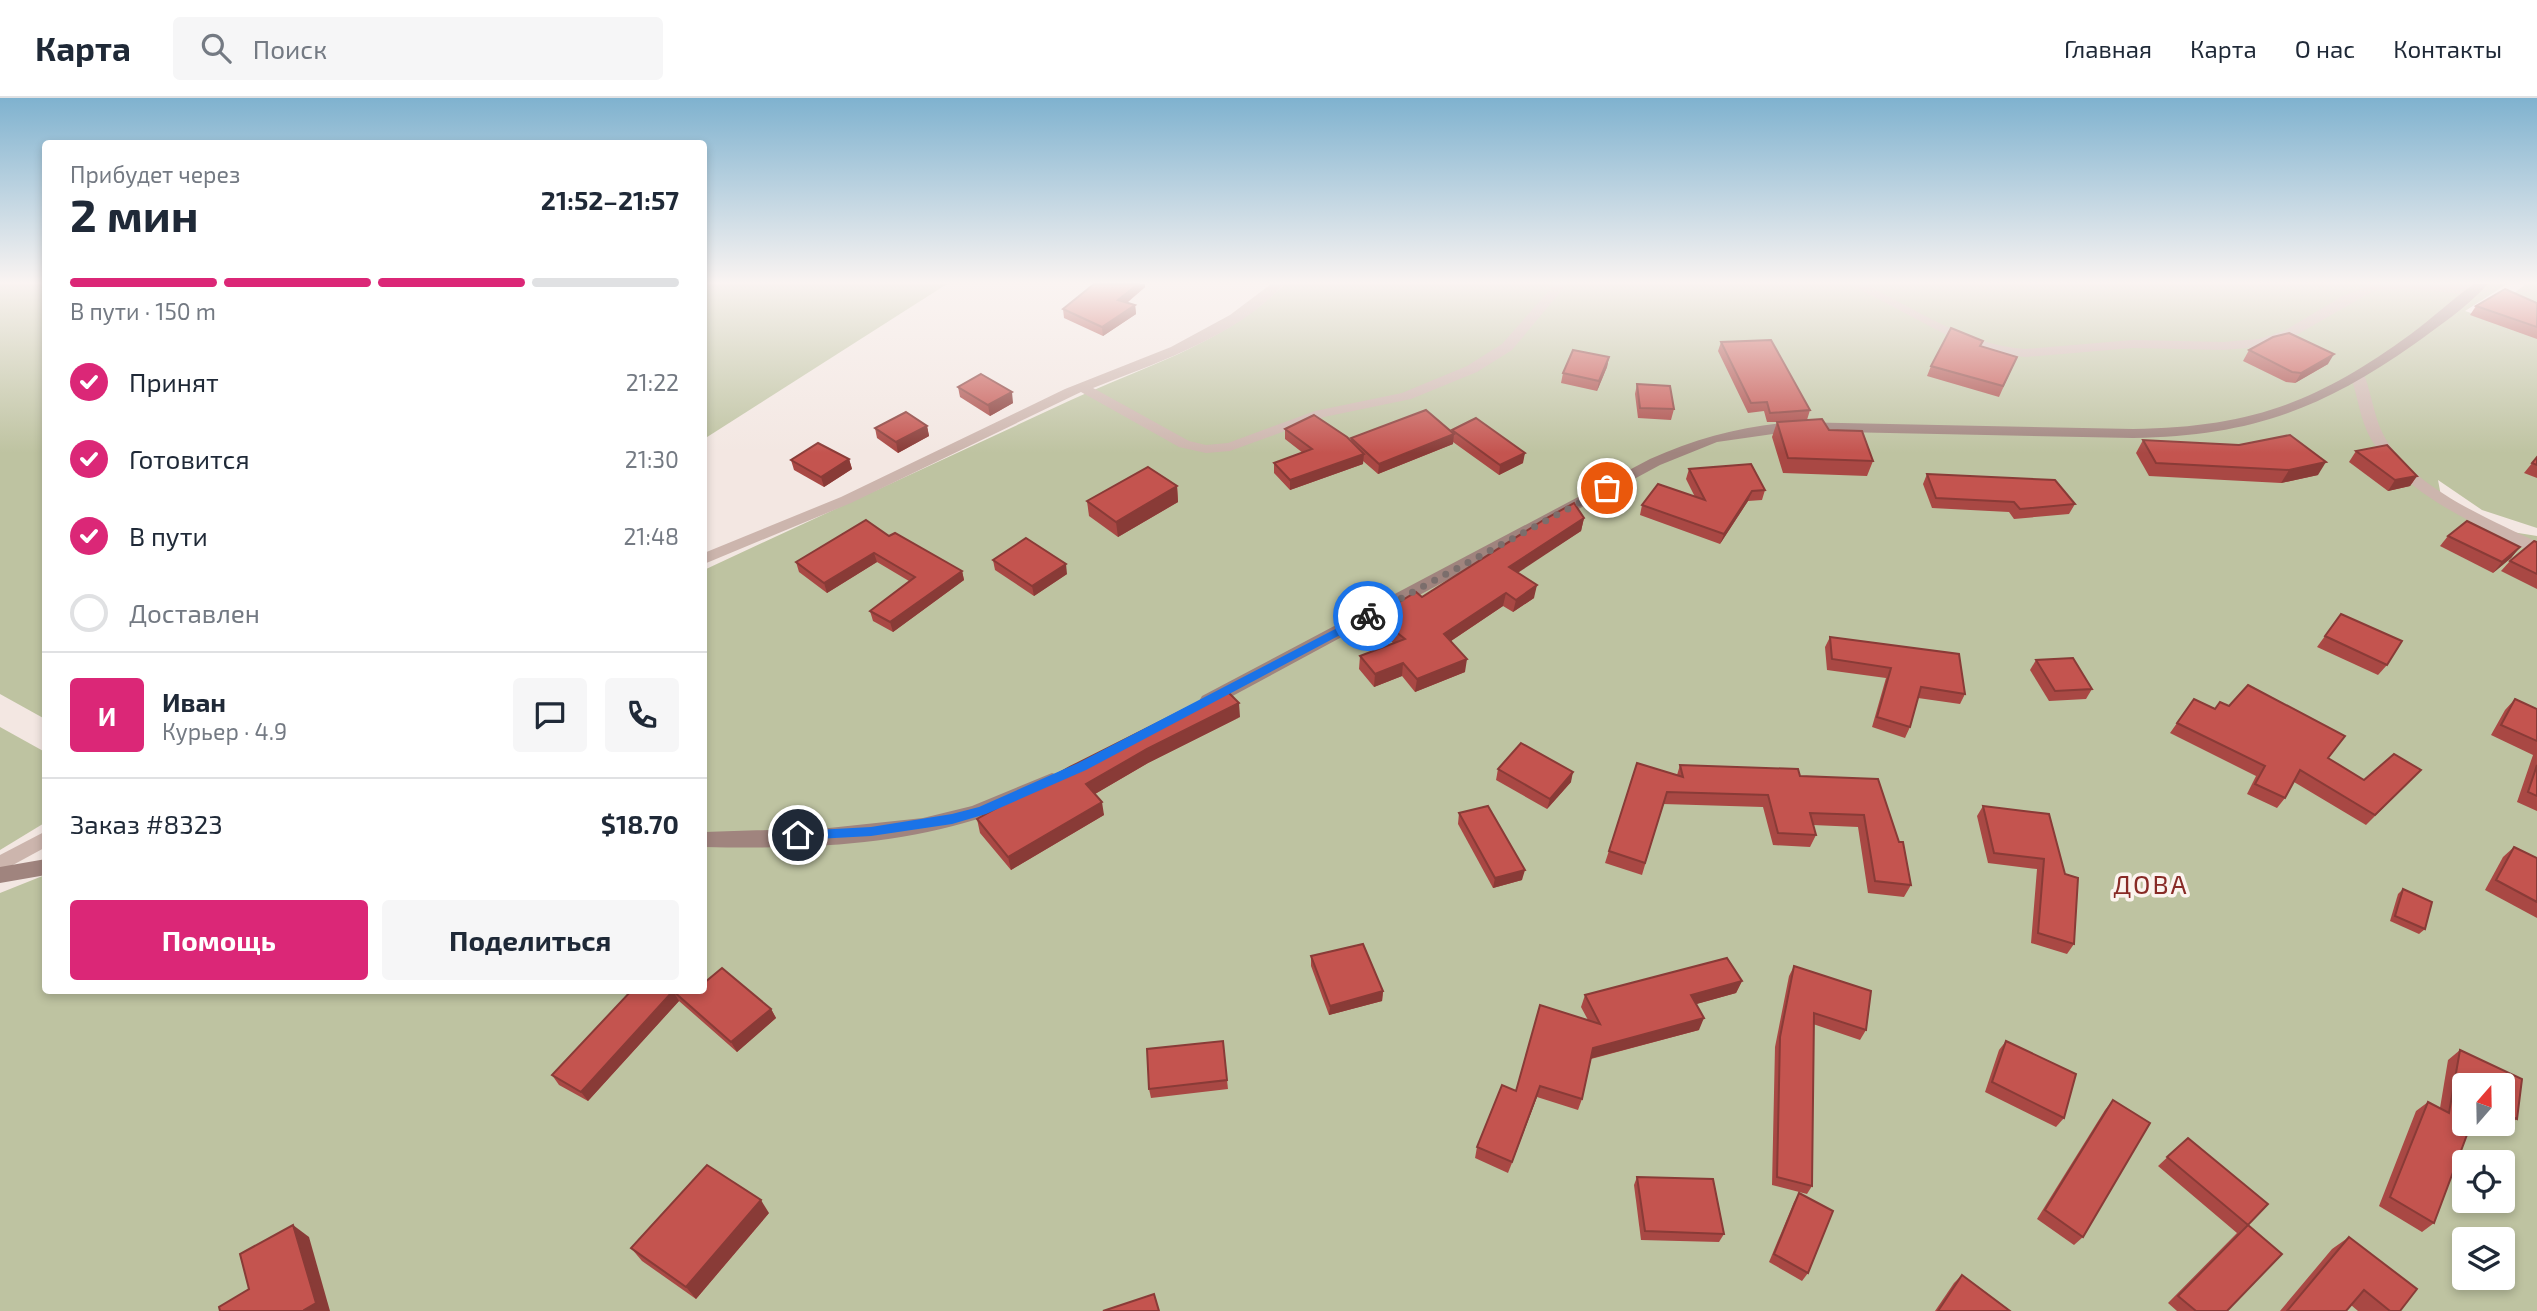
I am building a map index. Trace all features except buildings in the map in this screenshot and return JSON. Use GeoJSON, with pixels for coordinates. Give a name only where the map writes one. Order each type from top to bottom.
{"type":"FeatureCollection","features":[{"type":"Feature","properties":{"kind":"street"},"geometry":{"type":"LineString","coordinates":[[707,558],[846,500],[1082,387],[1139,366],[1195,341]]}},
{"type":"Feature","properties":{"kind":"street"},"geometry":{"type":"LineString","coordinates":[[1082,387],[1184,444],[1206,449],[1230,447],[1320,414],[1412,394],[1472,369],[1512,341]]}},
{"type":"Feature","properties":{"kind":"street"},"geometry":{"type":"LineString","coordinates":[[1974,341],[2013,352],[2133,344],[2265,341]]}},
{"type":"Feature","properties":{"kind":"street"},"geometry":{"type":"LineString","coordinates":[[1199,706],[1655,462],[1679,450],[1731,432],[1791,425],[2113,434],[2170,433],[2244,422],[2281,413],[2358,377],[2410,341]]}},
{"type":"Feature","properties":{"kind":"street"},"geometry":{"type":"LineString","coordinates":[[2358,377],[2376,434],[2404,467],[2435,494],[2537,548]]}},
{"type":"Feature","properties":{"kind":"street"},"geometry":{"type":"LineString","coordinates":[[707,840],[871,831],[952,819],[982,810],[1069,772]]}},
{"type":"Feature","properties":{"kind":"street"},"geometry":{"type":"LineString","coordinates":[[0,864],[42,840]]}},
{"type":"Feature","properties":{"kind":"street"},"geometry":{"type":"LineString","coordinates":[[0,875],[42,868]]}},
{"type":"Feature","properties":{"kind":"green space"},"geometry":{"type":"Polygon","coordinates":[[[0,341],[42,341],[42,717],[0,694],[0,341]]]}},
{"type":"Feature","properties":{"kind":"green space"},"geometry":{"type":"Polygon","coordinates":[[[707,341],[858,341],[707,437],[707,341]]]}},
{"type":"Feature","properties":{"kind":"green space"},"geometry":{"type":"Polygon","coordinates":[[[1205,341],[2537,341],[2537,528],[2482,510],[2438,480],[2441,496],[2506,531],[2537,536],[2537,1311],[0,1311],[0,893],[42,876],[42,994],[707,994],[707,569],[1205,341]]]}},
{"type":"Feature","properties":{"kind":"green space"},"geometry":{"type":"Polygon","coordinates":[[[0,727],[42,750],[42,824],[0,850],[0,727]]]}},
{"type":"Feature","properties":{"kind":"way so far"},"geometry":{"type":"LineString","coordinates":[[1368,616],[1607,488]]}},
{"type":"Feature","properties":{"kind":"district","name":"ДОВА"},"geometry":{"type":"Point","coordinates":[2151,885]}},
{"type":"Feature","properties":{"kind":"route"},"geometry":{"type":"LineString","coordinates":[[798,835],[871,831],[952,819],[982,810],[1082,766],[1368,616]]}}]}
